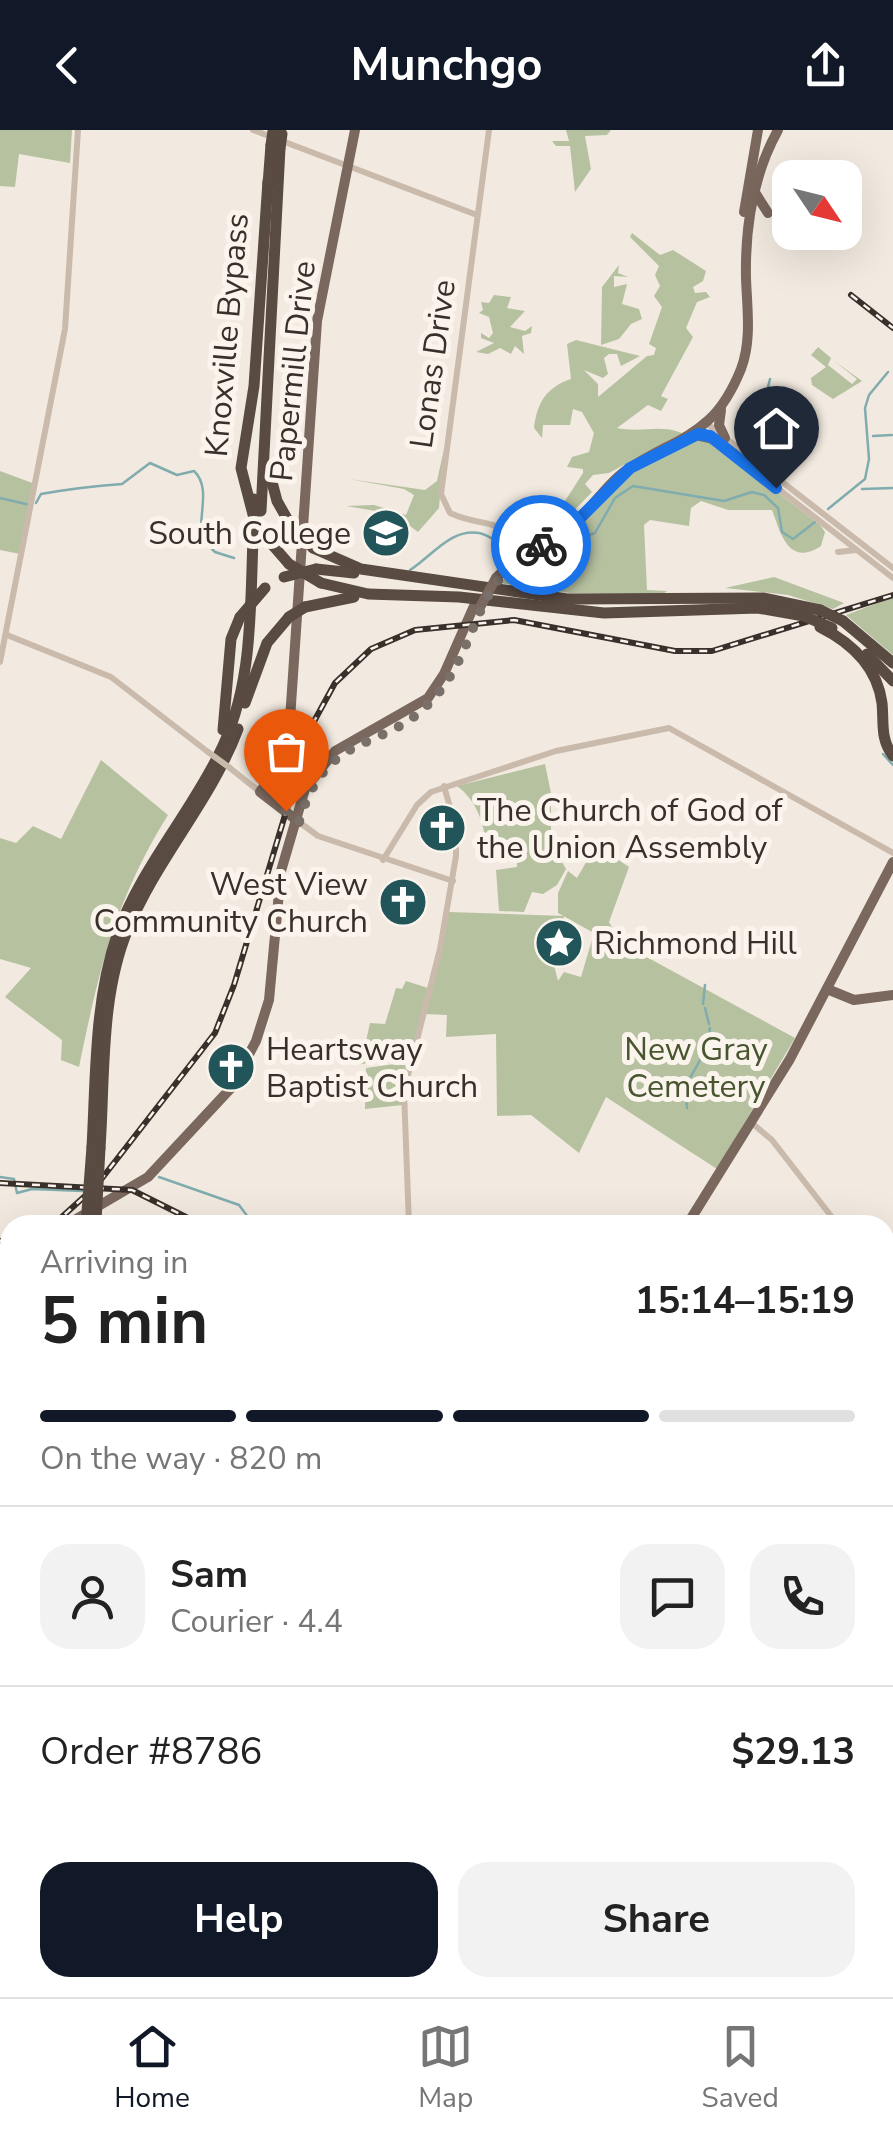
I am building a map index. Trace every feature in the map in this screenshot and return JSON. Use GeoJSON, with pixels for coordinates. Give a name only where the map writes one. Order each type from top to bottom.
{"type":"FeatureCollection","features":[{"type":"Feature","properties":{"kind":"highway"},"geometry":{"type":"LineString","coordinates":[[90,1215],[94,1022],[116,940],[139,885],[207,777],[229,732],[243,682],[261,511],[277,131]]}},
{"type":"Feature","properties":{"kind":"highway"},"geometry":{"type":"LineString","coordinates":[[244,708],[253,662],[254,498],[268,182],[276,147]]}},
{"type":"Feature","properties":{"kind":"highway","name":"Knoxville Bypass"},"geometry":{"type":"LineString","coordinates":[[268,182],[254,386],[241,468],[256,526],[286,570],[356,593],[459,597],[604,613],[732,609],[799,617],[832,625],[880,650],[893,662]]}},
{"type":"Feature","properties":{"kind":"highway","name":"Knoxville Bypass"},"geometry":{"type":"LineString","coordinates":[[268,383],[269,476],[290,524],[313,548],[346,565],[567,600],[764,598],[820,610],[832,625],[861,647],[893,684]]}},
{"type":"Feature","properties":{"kind":"highway"},"geometry":{"type":"LineString","coordinates":[[207,777],[223,730],[231,639],[240,617],[265,588],[286,570],[403,576]]}},
{"type":"Feature","properties":{"kind":"highway"},"geometry":{"type":"LineString","coordinates":[[90,1215],[92,1148],[109,1009],[127,930],[160,865],[229,754],[267,643],[289,617],[306,606],[330,598],[394,596]]}},
{"type":"Feature","properties":{"kind":"highway"},"geometry":{"type":"LineString","coordinates":[[832,625],[893,684]]}},
{"type":"Feature","properties":{"kind":"highway"},"geometry":{"type":"LineString","coordinates":[[861,656],[877,682],[884,743],[893,753]]}},
{"type":"Feature","properties":{"kind":"highway"},"geometry":{"type":"LineString","coordinates":[[893,719],[887,733],[893,753]]}},
{"type":"Feature","properties":{"kind":"highway"},"geometry":{"type":"LineString","coordinates":[[92,1148],[99,1172],[92,1215]]}},
{"type":"Feature","properties":{"kind":"main road","name":"Papermill Drive"},"geometry":{"type":"LineString","coordinates":[[260,792],[280,764],[289,734],[317,322],[355,130]]}},
{"type":"Feature","properties":{"kind":"main road"},"geometry":{"type":"LineString","coordinates":[[90,1215],[132,1195],[163,1170],[230,1098],[253,1060],[278,975],[286,872],[297,820],[313,785],[331,761],[417,714],[440,690],[494,578],[522,552],[565,524],[628,463],[706,423],[741,349],[747,212],[758,130]]}},
{"type":"Feature","properties":{"kind":"main road"},"geometry":{"type":"LineString","coordinates":[[720,438],[718,420],[745,356],[747,212],[778,130]]}},
{"type":"Feature","properties":{"kind":"main road"},"geometry":{"type":"LineString","coordinates":[[757,180],[758,201],[768,214]]}},
{"type":"Feature","properties":{"kind":"main road"},"geometry":{"type":"LineString","coordinates":[[686,440],[723,405]]}},
{"type":"Feature","properties":{"kind":"main road"},"geometry":{"type":"LineString","coordinates":[[706,423],[720,438]]}},
{"type":"Feature","properties":{"kind":"main road"},"geometry":{"type":"LineString","coordinates":[[522,552],[568,528],[630,468],[698,434],[720,438]]}},
{"type":"Feature","properties":{"kind":"main road"},"geometry":{"type":"LineString","coordinates":[[260,792],[297,820]]}},
{"type":"Feature","properties":{"kind":"main road"},"geometry":{"type":"LineString","coordinates":[[693,1215],[753,1124],[893,862]]}},
{"type":"Feature","properties":{"kind":"main road"},"geometry":{"type":"LineString","coordinates":[[827,989],[844,997]]}},
{"type":"Feature","properties":{"kind":"main road"},"geometry":{"type":"LineString","coordinates":[[817,1010],[830,999],[871,1000],[893,994]]}},
{"type":"Feature","properties":{"kind":"main road"},"geometry":{"type":"LineString","coordinates":[[87,1215],[130,1192],[175,1151],[231,1088],[268,1016]]}},
{"type":"Feature","properties":{"kind":"main road"},"geometry":{"type":"LineString","coordinates":[[163,1170],[175,1151]]}},
{"type":"Feature","properties":{"kind":"street"},"geometry":{"type":"LineString","coordinates":[[0,662],[63,340],[78,130]]}},
{"type":"Feature","properties":{"kind":"street"},"geometry":{"type":"LineString","coordinates":[[252,130],[478,215]]}},
{"type":"Feature","properties":{"kind":"street","name":"Lonas Drive"},"geometry":{"type":"LineString","coordinates":[[489,130],[442,502],[456,516],[482,519],[501,528],[522,552]]}},
{"type":"Feature","properties":{"kind":"street"},"geometry":{"type":"LineString","coordinates":[[720,438],[810,509],[838,526],[893,578]]}},
{"type":"Feature","properties":{"kind":"street"},"geometry":{"type":"LineString","coordinates":[[810,509],[841,544],[861,549],[893,568]]}},
{"type":"Feature","properties":{"kind":"street"},"geometry":{"type":"LineString","coordinates":[[838,526],[841,544]]}},
{"type":"Feature","properties":{"kind":"street"},"geometry":{"type":"LineString","coordinates":[[841,544],[861,549]]}},
{"type":"Feature","properties":{"kind":"street"},"geometry":{"type":"LineString","coordinates":[[7,635],[111,677],[260,792]]}},
{"type":"Feature","properties":{"kind":"street"},"geometry":{"type":"LineString","coordinates":[[382,860],[416,805],[444,786],[556,751],[673,728],[893,852]]}},
{"type":"Feature","properties":{"kind":"street"},"geometry":{"type":"LineString","coordinates":[[409,1215],[404,1090],[453,881],[456,829],[444,786]]}},
{"type":"Feature","properties":{"kind":"street"},"geometry":{"type":"LineString","coordinates":[[297,820],[318,836],[453,881]]}},
{"type":"Feature","properties":{"kind":"street"},"geometry":{"type":"LineString","coordinates":[[753,1124],[772,1140],[830,1215]]}},
{"type":"Feature","properties":{"kind":"green space"},"geometry":{"type":"Polygon","coordinates":[[[0,130],[72,130],[70,163],[19,154],[15,187],[0,186],[0,130]]]}},
{"type":"Feature","properties":{"kind":"green space"},"geometry":{"type":"Polygon","coordinates":[[[566,130],[611,130],[607,135],[585,136],[591,169],[575,192],[570,146],[556,146],[552,141],[569,141],[566,130]]]}},
{"type":"Feature","properties":{"kind":"green space"},"geometry":{"type":"Polygon","coordinates":[[[632,233],[660,255],[673,250],[706,271],[703,281],[693,287],[695,293],[706,292],[710,297],[697,302],[686,328],[693,337],[661,396],[668,399],[661,411],[648,405],[617,428],[682,433],[609,473],[593,475],[585,484],[592,492],[562,523],[537,537],[522,528],[520,516],[556,515],[583,473],[583,469],[567,467],[572,457],[589,452],[594,433],[582,412],[573,409],[570,425],[543,425],[542,438],[534,428],[545,397],[571,379],[567,344],[576,340],[640,356],[621,366],[617,354],[609,354],[604,358],[608,374],[603,378],[584,370],[598,384],[598,397],[647,356],[654,355],[656,348],[649,344],[662,307],[654,296],[660,286],[655,275],[659,266],[630,237],[632,233]]]}},
{"type":"Feature","properties":{"kind":"green space"},"geometry":{"type":"Polygon","coordinates":[[[619,265],[618,273],[628,277],[614,276],[614,287],[627,284],[622,304],[639,309],[642,319],[631,324],[619,339],[601,345],[602,287],[619,265]]]}},
{"type":"Feature","properties":{"kind":"green space"},"geometry":{"type":"Polygon","coordinates":[[[494,295],[511,297],[507,308],[525,311],[510,327],[525,331],[532,326],[531,333],[522,336],[524,354],[515,346],[511,354],[500,348],[488,354],[476,352],[494,343],[481,338],[481,333],[489,338],[493,333],[489,317],[479,313],[483,310],[481,302],[489,303],[494,295]]]}},
{"type":"Feature","properties":{"kind":"green space"},"geometry":{"type":"Polygon","coordinates":[[[818,347],[831,358],[828,365],[852,384],[857,379],[833,360],[862,381],[833,399],[812,385],[811,378],[826,367],[811,355],[818,347]]]}},
{"type":"Feature","properties":{"kind":"green space"},"geometry":{"type":"Polygon","coordinates":[[[697,437],[710,440],[820,525],[825,532],[821,546],[810,552],[793,550],[782,536],[772,510],[728,510],[701,501],[691,508],[689,526],[650,520],[644,525],[647,590],[667,591],[663,594],[570,593],[499,583],[636,468],[697,437]]]}},
{"type":"Feature","properties":{"kind":"green space"},"geometry":{"type":"Polygon","coordinates":[[[444,449],[439,508],[418,532],[410,526],[390,527],[376,511],[346,506],[374,505],[406,515],[414,495],[404,489],[349,479],[425,490],[437,481],[444,449]]]}},
{"type":"Feature","properties":{"kind":"green space"},"geometry":{"type":"Polygon","coordinates":[[[0,471],[35,484],[20,554],[0,550],[0,471]]]}},
{"type":"Feature","properties":{"kind":"green space"},"geometry":{"type":"Polygon","coordinates":[[[774,577],[844,603],[833,609],[788,595],[725,588],[774,577]]]}},
{"type":"Feature","properties":{"kind":"green space"},"geometry":{"type":"Polygon","coordinates":[[[893,597],[893,655],[846,615],[893,597]]]}},
{"type":"Feature","properties":{"kind":"green space"},"geometry":{"type":"Polygon","coordinates":[[[101,760],[168,815],[135,877],[111,936],[79,1067],[61,1060],[62,1040],[5,997],[31,968],[0,959],[0,838],[16,843],[33,826],[61,839],[101,760]]]}},
{"type":"Feature","properties":{"kind":"green space"},"geometry":{"type":"Polygon","coordinates":[[[545,764],[551,793],[551,843],[566,869],[557,885],[543,894],[532,892],[524,912],[499,911],[496,870],[517,867],[517,849],[486,845],[478,812],[457,786],[545,764]]]}},
{"type":"Feature","properties":{"kind":"green space","name":"New Gray Cemetery"},"geometry":{"type":"Polygon","coordinates":[[[596,845],[629,867],[609,922],[621,943],[795,1038],[717,1169],[606,1097],[579,1153],[531,1115],[497,1116],[496,1034],[446,1037],[447,1015],[424,1014],[449,912],[563,916],[558,913],[558,893],[568,871],[577,878],[596,845]],[[564,916],[554,965],[558,981],[564,972],[581,977],[594,933],[564,916]]]}},
{"type":"Feature","properties":{"kind":"green space"},"geometry":{"type":"Polygon","coordinates":[[[406,981],[428,988],[410,1059],[361,1064],[370,1023],[385,1024],[396,988],[402,989],[406,981]]]}},
{"type":"Feature","properties":{"kind":"green space"},"geometry":{"type":"Polygon","coordinates":[[[409,1062],[403,1105],[365,1109],[366,1068],[409,1062]]]}},
{"type":"Feature","properties":{"kind":"waterway"},"geometry":{"type":"LineString","coordinates":[[828,509],[865,479],[869,459],[865,408],[869,395],[888,372]]}},
{"type":"Feature","properties":{"kind":"waterway"},"geometry":{"type":"LineString","coordinates":[[756,436],[770,379]]}},
{"type":"Feature","properties":{"kind":"waterway"},"geometry":{"type":"LineString","coordinates":[[873,436],[892,435]]}},
{"type":"Feature","properties":{"kind":"waterway"},"geometry":{"type":"LineString","coordinates":[[36,503],[41,494],[122,484],[150,463],[177,475],[194,471],[203,494],[202,539],[215,552],[234,558]]}},
{"type":"Feature","properties":{"kind":"waterway"},"geometry":{"type":"LineString","coordinates":[[533,557],[550,560],[570,543],[595,533],[615,498],[633,486],[724,501],[752,492],[764,495],[778,508],[782,532],[793,539],[815,522]]}},
{"type":"Feature","properties":{"kind":"waterway"},"geometry":{"type":"LineString","coordinates":[[862,489],[893,488]]}},
{"type":"Feature","properties":{"kind":"waterway"},"geometry":{"type":"LineString","coordinates":[[0,498],[30,505]]}},
{"type":"Feature","properties":{"kind":"waterway"},"geometry":{"type":"LineString","coordinates":[[410,570],[460,535],[483,534],[508,548]]}},
{"type":"Feature","properties":{"kind":"waterway"},"geometry":{"type":"LineString","coordinates":[[883,754],[893,765]]}},
{"type":"Feature","properties":{"kind":"waterway"},"geometry":{"type":"LineString","coordinates":[[703,1004],[705,985]]}},
{"type":"Feature","properties":{"kind":"waterway"},"geometry":{"type":"LineString","coordinates":[[705,1008],[709,1024]]}},
{"type":"Feature","properties":{"kind":"waterway"},"geometry":{"type":"LineString","coordinates":[[686,1085],[707,1048],[710,1028]]}},
{"type":"Feature","properties":{"kind":"waterway"},"geometry":{"type":"LineString","coordinates":[[685,1088],[687,1108]]}},
{"type":"Feature","properties":{"kind":"waterway"},"geometry":{"type":"LineString","coordinates":[[0,1177],[14,1179],[17,1193],[32,1189],[83,1191]]}},
{"type":"Feature","properties":{"kind":"waterway"},"geometry":{"type":"LineString","coordinates":[[159,1177],[239,1205],[246,1215]]}},
{"type":"Feature","properties":{"kind":"railway"},"geometry":{"type":"LineString","coordinates":[[851,295],[893,328]]}},
{"type":"Feature","properties":{"kind":"railway"},"geometry":{"type":"LineString","coordinates":[[64,1215],[96,1186],[215,1033],[234,985],[312,725],[335,683],[371,649],[415,630],[514,620],[675,651],[712,651],[893,595]]}},
{"type":"Feature","properties":{"kind":"railway"},"geometry":{"type":"LineString","coordinates":[[0,1183],[132,1190],[182,1215]]}},
{"type":"Feature","properties":{"kind":"way so far"},"geometry":{"type":"LineString","coordinates":[[286,811],[299,822],[313,785],[331,761],[350,747],[417,714],[432,700],[449,677],[496,578],[523,554],[541,545]]}},
{"type":"Feature","properties":{"kind":"place","name":"South College"},"geometry":{"type":"Point","coordinates":[386,533]}},
{"type":"Feature","properties":{"kind":"place","name":"The Church of God of the Union Assembly"},"geometry":{"type":"Point","coordinates":[442,828]}},
{"type":"Feature","properties":{"kind":"place","name":"West View Community Church"},"geometry":{"type":"Point","coordinates":[403,902]}},
{"type":"Feature","properties":{"kind":"place","name":"Richmond Hill"},"geometry":{"type":"Point","coordinates":[559,943]}},
{"type":"Feature","properties":{"kind":"place","name":"Heartsway Baptist Church"},"geometry":{"type":"Point","coordinates":[231,1067]}},
{"type":"Feature","properties":{"kind":"route"},"geometry":{"type":"LineString","coordinates":[[541,545],[580,518],[630,468],[698,434],[710,436],[776,488]]}}]}
